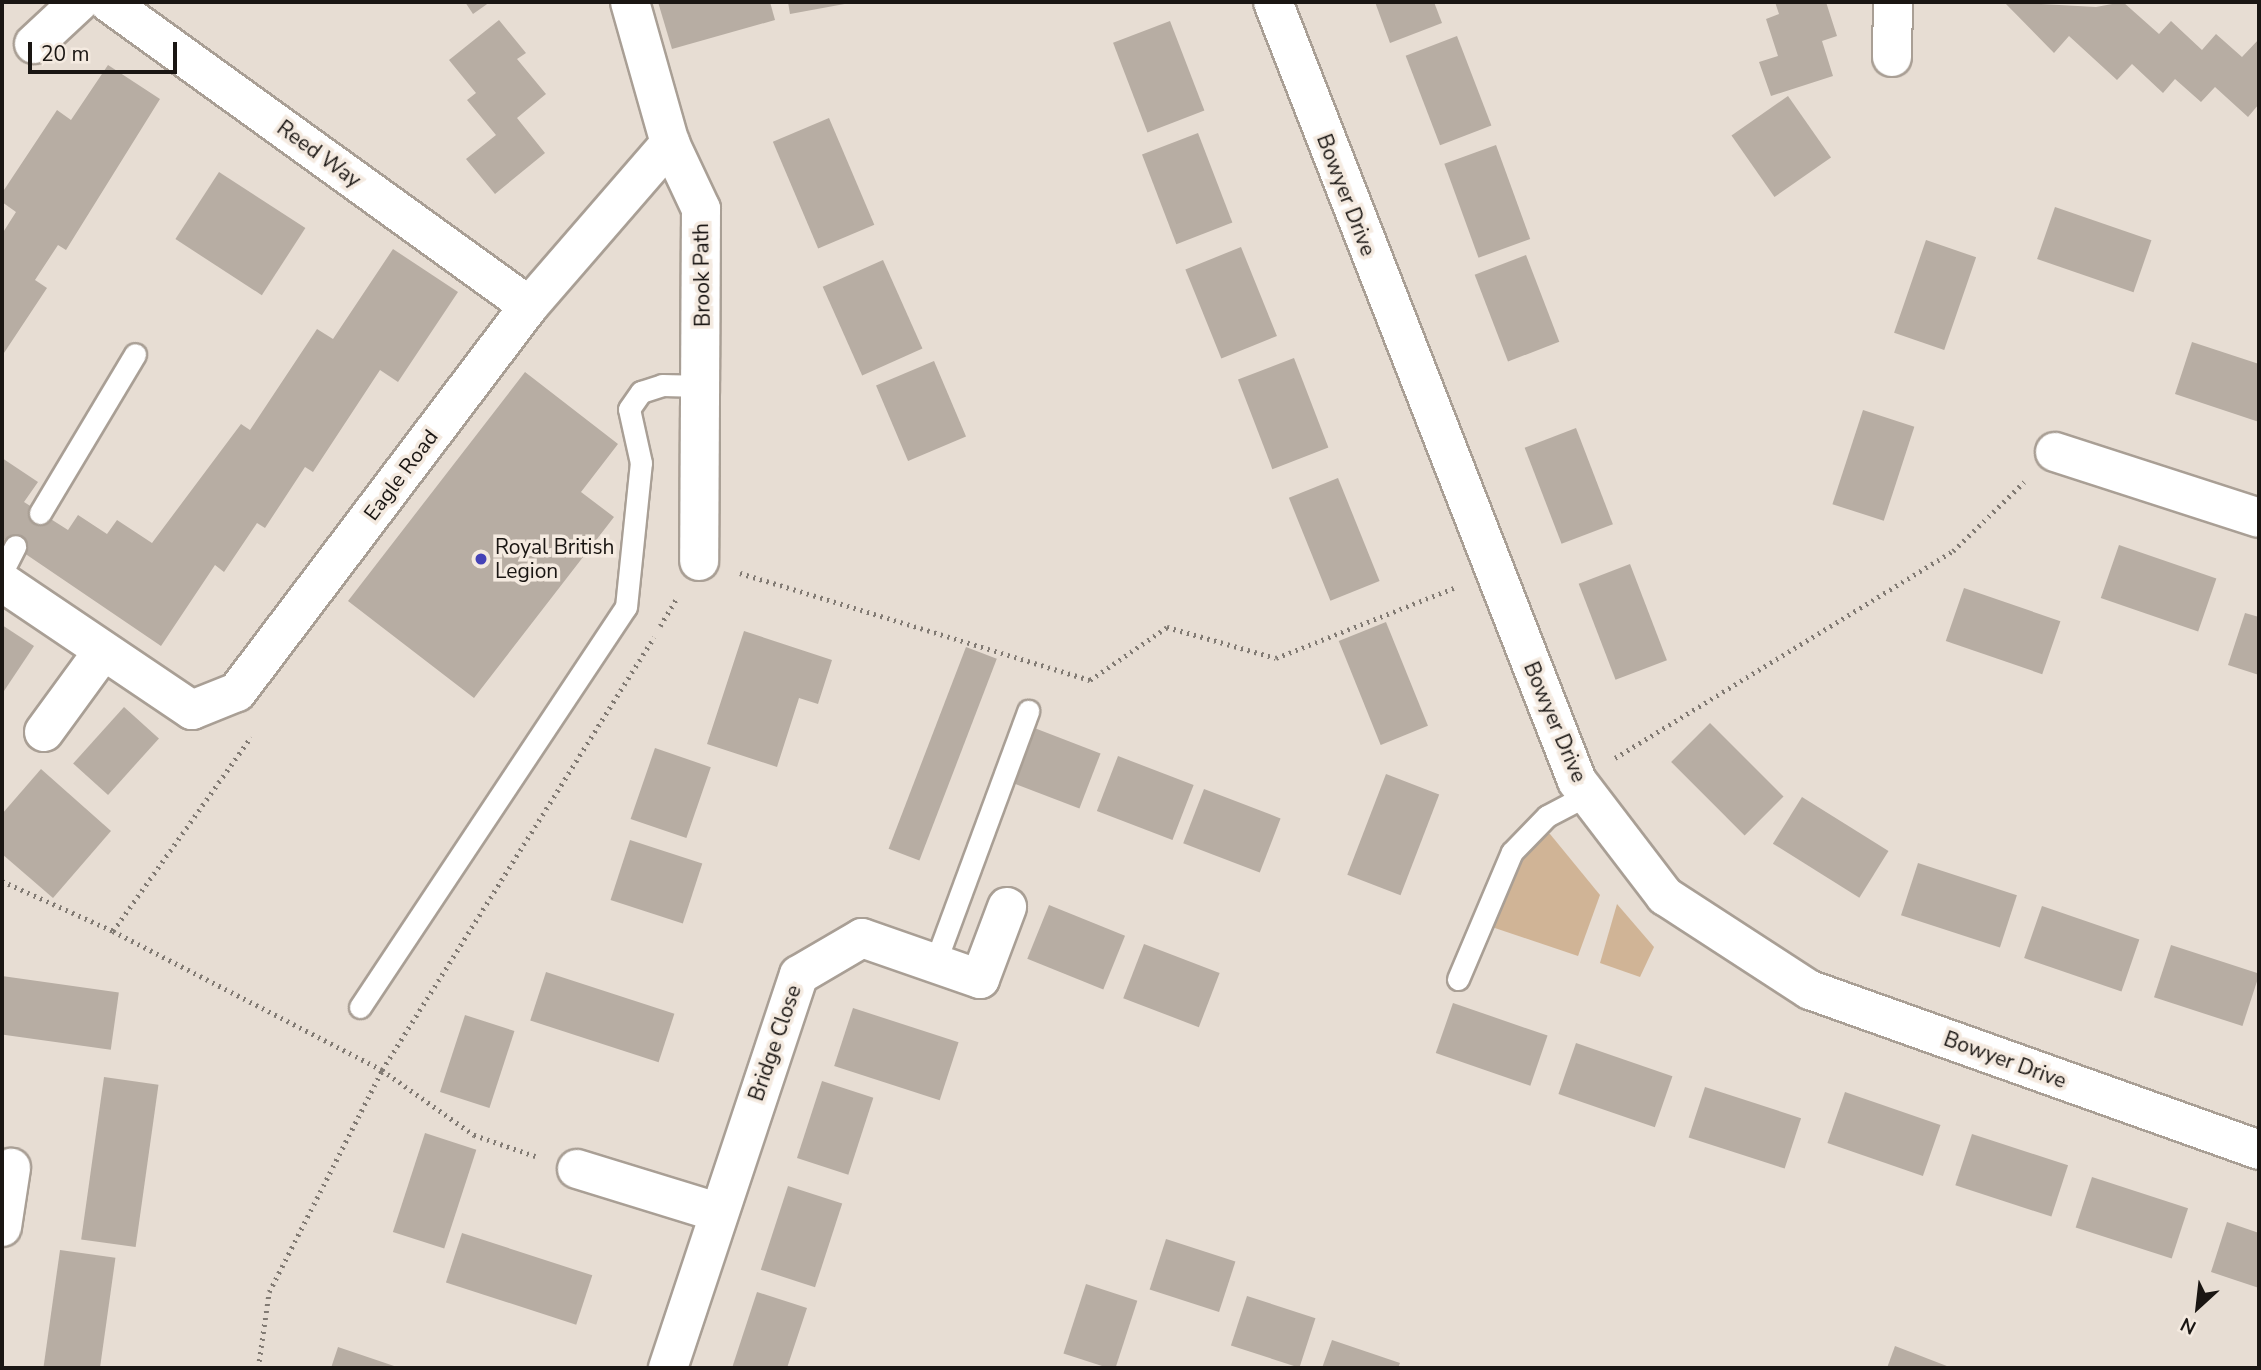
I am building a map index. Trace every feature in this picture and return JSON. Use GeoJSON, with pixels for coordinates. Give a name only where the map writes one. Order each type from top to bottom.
{"type":"FeatureCollection","features":[{"type":"Feature","properties":{"kind":"street"},"geometry":{"type":"LineString","coordinates":[[34,44],[79,2]]}},
{"type":"Feature","properties":{"kind":"street","name":"Reed Way"},"geometry":{"type":"LineString","coordinates":[[108,2],[529,306]]}},
{"type":"Feature","properties":{"kind":"street","name":"Brook Path"},"geometry":{"type":"LineString","coordinates":[[630,2],[670,143],[701,209],[703,386],[699,561]]}},
{"type":"Feature","properties":{"kind":"street","name":"Bowyer Drive"},"geometry":{"type":"LineString","coordinates":[[1273,2],[1494,572],[1582,788],[1665,896],[1810,990],[2259,1150]]}},
{"type":"Feature","properties":{"kind":"street"},"geometry":{"type":"LineString","coordinates":[[1892,57],[1893,2]]}},
{"type":"Feature","properties":{"kind":"street","name":"Eagle Road"},"geometry":{"type":"LineString","coordinates":[[2,582],[192,710],[237,692],[529,306],[670,143]]}},
{"type":"Feature","properties":{"kind":"street"},"geometry":{"type":"LineString","coordinates":[[2055,452],[2259,518]]}},
{"type":"Feature","properties":{"kind":"street"},"geometry":{"type":"LineString","coordinates":[[44,732],[103,651]]}},
{"type":"Feature","properties":{"kind":"street","name":"Bridge Close"},"geometry":{"type":"LineString","coordinates":[[668,1368],[717,1212],[799,975],[862,939],[980,979],[1007,907]]}},
{"type":"Feature","properties":{"kind":"street"},"geometry":{"type":"LineString","coordinates":[[2,1227],[11,1168]]}},
{"type":"Feature","properties":{"kind":"street"},"geometry":{"type":"LineString","coordinates":[[577,1169],[717,1212]]}},
{"type":"Feature","properties":{"kind":"lane"},"geometry":{"type":"LineString","coordinates":[[40,513],[135,354]]}},
{"type":"Feature","properties":{"kind":"lane"},"geometry":{"type":"LineString","coordinates":[[360,1007],[626,607],[642,463],[629,409],[641,392],[662,385],[703,386]]}},
{"type":"Feature","properties":{"kind":"lane"},"geometry":{"type":"LineString","coordinates":[[2,572],[15,546]]}},
{"type":"Feature","properties":{"kind":"lane"},"geometry":{"type":"LineString","coordinates":[[935,963],[1028,711]]}},
{"type":"Feature","properties":{"kind":"lane"},"geometry":{"type":"LineString","coordinates":[[1458,979],[1512,852],[1547,816],[1582,788]]}},
{"type":"Feature","properties":{"kind":"path"},"geometry":{"type":"LineString","coordinates":[[1582,788],[1953,551],[2055,452]]}},
{"type":"Feature","properties":{"kind":"path"},"geometry":{"type":"LineString","coordinates":[[699,561],[1090,680],[1167,627],[1276,659],[1494,572]]}},
{"type":"Feature","properties":{"kind":"path"},"geometry":{"type":"LineString","coordinates":[[258,1368],[269,1292],[382,1070],[474,1135],[577,1169]]}},
{"type":"Feature","properties":{"kind":"shaded area"},"geometry":{"type":"Polygon","coordinates":[[[1535,834],[1550,834],[1600,895],[1578,956],[1477,922],[1535,834]]]}},
{"type":"Feature","properties":{"kind":"shaded area"},"geometry":{"type":"Polygon","coordinates":[[[1617,904],[1654,947],[1640,977],[1600,963],[1617,904]]]}},
{"type":"Feature","properties":{"kind":"building"},"geometry":{"type":"Polygon","coordinates":[[[465,2],[490,2],[473,14],[465,2]]]}},
{"type":"Feature","properties":{"kind":"building"},"geometry":{"type":"Polygon","coordinates":[[[658,2],[770,2],[775,20],[672,49],[658,2]]]}},
{"type":"Feature","properties":{"kind":"building"},"geometry":{"type":"Polygon","coordinates":[[[788,2],[850,2],[850,3],[790,14],[788,2]]]}},
{"type":"Feature","properties":{"kind":"building"},"geometry":{"type":"Polygon","coordinates":[[[1375,2],[1434,2],[1442,23],[1390,43],[1375,2]]]}},
{"type":"Feature","properties":{"kind":"building"},"geometry":{"type":"Polygon","coordinates":[[[1775,2],[1826,2],[1837,36],[1822,41],[1833,76],[1771,96],[1759,62],[1778,56],[1766,19],[1779,14],[1775,2]]]}},
{"type":"Feature","properties":{"kind":"building"},"geometry":{"type":"Polygon","coordinates":[[[2004,2],[2096,7],[2123,2],[2159,34],[2171,21],[2202,50],[2216,34],[2242,57],[2259,39],[2259,104],[2248,117],[2215,87],[2201,102],[2175,79],[2163,93],[2132,64],[2117,80],[2069,36],[2054,53],[2004,2]]]}},
{"type":"Feature","properties":{"kind":"building"},"geometry":{"type":"Polygon","coordinates":[[[499,20],[526,53],[517,59],[546,94],[517,118],[545,153],[495,194],[466,159],[496,135],[467,100],[476,93],[449,60],[499,20]]]}},
{"type":"Feature","properties":{"kind":"building"},"geometry":{"type":"Polygon","coordinates":[[[1170,21],[1204,111],[1147,132],[1113,43],[1170,21]]]}},
{"type":"Feature","properties":{"kind":"building"},"geometry":{"type":"Polygon","coordinates":[[[1457,36],[1491,126],[1440,145],[1406,56],[1457,36]]]}},
{"type":"Feature","properties":{"kind":"building"},"geometry":{"type":"Polygon","coordinates":[[[108,65],[160,99],[66,250],[58,245],[35,280],[47,288],[2,356],[2,234],[16,212],[2,202],[2,193],[57,110],[71,120],[108,65]]]}},
{"type":"Feature","properties":{"kind":"building"},"geometry":{"type":"Polygon","coordinates":[[[1788,96],[1831,157],[1774,197],[1731,136],[1788,96]]]}},
{"type":"Feature","properties":{"kind":"building"},"geometry":{"type":"Polygon","coordinates":[[[829,118],[874,225],[818,249],[773,142],[829,118]]]}},
{"type":"Feature","properties":{"kind":"building"},"geometry":{"type":"Polygon","coordinates":[[[1198,133],[1232,223],[1176,244],[1142,155],[1198,133]]]}},
{"type":"Feature","properties":{"kind":"building"},"geometry":{"type":"Polygon","coordinates":[[[1496,145],[1530,239],[1479,258],[1444,164],[1496,145]]]}},
{"type":"Feature","properties":{"kind":"building"},"geometry":{"type":"Polygon","coordinates":[[[219,172],[305,228],[262,295],[175,239],[219,172]]]}},
{"type":"Feature","properties":{"kind":"building"},"geometry":{"type":"Polygon","coordinates":[[[2055,207],[2151,240],[2134,292],[2037,259],[2055,207]]]}},
{"type":"Feature","properties":{"kind":"building"},"geometry":{"type":"Polygon","coordinates":[[[1926,240],[1976,257],[1944,350],[1894,333],[1926,240]]]}},
{"type":"Feature","properties":{"kind":"building"},"geometry":{"type":"Polygon","coordinates":[[[1241,247],[1277,336],[1221,358],[1185,269],[1241,247]]]}},
{"type":"Feature","properties":{"kind":"building"},"geometry":{"type":"Polygon","coordinates":[[[393,249],[458,292],[398,382],[380,370],[313,472],[305,467],[265,528],[257,523],[224,572],[215,565],[161,646],[2,538],[2,458],[38,482],[24,502],[68,530],[78,515],[107,534],[117,520],[152,543],[241,424],[250,430],[317,329],[333,339],[393,249]]]}},
{"type":"Feature","properties":{"kind":"building"},"geometry":{"type":"Polygon","coordinates":[[[1526,255],[1559,342],[1508,362],[1475,275],[1526,255]]]}},
{"type":"Feature","properties":{"kind":"building"},"geometry":{"type":"Polygon","coordinates":[[[883,260],[922,349],[862,375],[823,287],[883,260]]]}},
{"type":"Feature","properties":{"kind":"building"},"geometry":{"type":"Polygon","coordinates":[[[2192,342],[2259,364],[2259,422],[2175,394],[2192,342]]]}},
{"type":"Feature","properties":{"kind":"building"},"geometry":{"type":"Polygon","coordinates":[[[1294,358],[1328,448],[1272,469],[1238,380],[1294,358]]]}},
{"type":"Feature","properties":{"kind":"building"},"geometry":{"type":"Polygon","coordinates":[[[934,361],[966,436],[908,461],[876,386],[934,361]]]}},
{"type":"Feature","properties":{"kind":"building","name":"Royal British Legion"},"geometry":{"type":"Polygon","coordinates":[[[525,372],[618,444],[581,492],[614,517],[474,698],[348,601],[525,372]]]}},
{"type":"Feature","properties":{"kind":"building"},"geometry":{"type":"Polygon","coordinates":[[[1863,410],[1914,427],[1884,521],[1832,504],[1863,410]]]}},
{"type":"Feature","properties":{"kind":"building"},"geometry":{"type":"Polygon","coordinates":[[[1576,428],[1613,524],[1562,544],[1525,448],[1576,428]]]}},
{"type":"Feature","properties":{"kind":"building"},"geometry":{"type":"Polygon","coordinates":[[[1338,478],[1380,581],[1330,601],[1289,498],[1338,478]]]}},
{"type":"Feature","properties":{"kind":"building"},"geometry":{"type":"Polygon","coordinates":[[[2119,545],[2216,579],[2198,631],[2101,598],[2119,545]]]}},
{"type":"Feature","properties":{"kind":"building"},"geometry":{"type":"Polygon","coordinates":[[[1630,564],[1667,660],[1616,680],[1579,584],[1630,564]]]}},
{"type":"Feature","properties":{"kind":"building"},"geometry":{"type":"Polygon","coordinates":[[[1964,588],[2060,621],[2042,674],[1946,641],[1964,588]]]}},
{"type":"Feature","properties":{"kind":"building"},"geometry":{"type":"Polygon","coordinates":[[[2245,613],[2259,617],[2259,675],[2228,665],[2245,613]]]}},
{"type":"Feature","properties":{"kind":"building"},"geometry":{"type":"Polygon","coordinates":[[[1386,622],[1428,726],[1381,745],[1339,641],[1386,622]]]}},
{"type":"Feature","properties":{"kind":"building"},"geometry":{"type":"Polygon","coordinates":[[[2,625],[34,646],[2,694],[2,625]]]}},
{"type":"Feature","properties":{"kind":"building"},"geometry":{"type":"Polygon","coordinates":[[[744,631],[832,660],[818,704],[799,698],[777,767],[707,744],[744,631]]]}},
{"type":"Feature","properties":{"kind":"building"},"geometry":{"type":"Polygon","coordinates":[[[966,647],[997,659],[919,860],[889,849],[966,647]]]}},
{"type":"Feature","properties":{"kind":"building"},"geometry":{"type":"Polygon","coordinates":[[[124,707],[159,738],[108,795],[73,763],[124,707]]]}},
{"type":"Feature","properties":{"kind":"building"},"geometry":{"type":"Polygon","coordinates":[[[1710,723],[1784,797],[1745,835],[1671,762],[1710,723]]]}},
{"type":"Feature","properties":{"kind":"building"},"geometry":{"type":"Polygon","coordinates":[[[1024,724],[1101,753],[1079,808],[1003,779],[1024,724]]]}},
{"type":"Feature","properties":{"kind":"building"},"geometry":{"type":"Polygon","coordinates":[[[655,748],[711,767],[686,838],[631,819],[655,748]]]}},
{"type":"Feature","properties":{"kind":"building"},"geometry":{"type":"Polygon","coordinates":[[[1118,756],[1194,785],[1172,840],[1097,811],[1118,756]]]}},
{"type":"Feature","properties":{"kind":"building"},"geometry":{"type":"Polygon","coordinates":[[[41,769],[111,831],[53,898],[2,854],[2,814],[41,769]]]}},
{"type":"Feature","properties":{"kind":"building"},"geometry":{"type":"Polygon","coordinates":[[[1386,774],[1439,794],[1401,895],[1347,875],[1386,774]]]}},
{"type":"Feature","properties":{"kind":"building"},"geometry":{"type":"Polygon","coordinates":[[[1204,789],[1281,818],[1260,873],[1183,843],[1204,789]]]}},
{"type":"Feature","properties":{"kind":"building"},"geometry":{"type":"Polygon","coordinates":[[[1802,797],[1889,851],[1859,898],[1773,844],[1802,797]]]}},
{"type":"Feature","properties":{"kind":"building"},"geometry":{"type":"Polygon","coordinates":[[[630,840],[702,863],[683,923],[611,900],[630,840]]]}},
{"type":"Feature","properties":{"kind":"building"},"geometry":{"type":"Polygon","coordinates":[[[1918,863],[2017,895],[2000,947],[1901,915],[1918,863]]]}},
{"type":"Feature","properties":{"kind":"building"},"geometry":{"type":"Polygon","coordinates":[[[1049,905],[1125,936],[1103,989],[1027,959],[1049,905]]]}},
{"type":"Feature","properties":{"kind":"building"},"geometry":{"type":"Polygon","coordinates":[[[2042,906],[2139,940],[2121,992],[2024,958],[2042,906]]]}},
{"type":"Feature","properties":{"kind":"building"},"geometry":{"type":"Polygon","coordinates":[[[1144,944],[1220,973],[1199,1027],[1123,998],[1144,944]]]}},
{"type":"Feature","properties":{"kind":"building"},"geometry":{"type":"Polygon","coordinates":[[[2171,945],[2259,974],[2242,1026],[2154,997],[2171,945]]]}},
{"type":"Feature","properties":{"kind":"building"},"geometry":{"type":"Polygon","coordinates":[[[546,972],[674,1014],[659,1062],[530,1021],[546,972]]]}},
{"type":"Feature","properties":{"kind":"building"},"geometry":{"type":"Polygon","coordinates":[[[2,976],[119,992],[111,1050],[2,1035],[2,976]]]}},
{"type":"Feature","properties":{"kind":"building"},"geometry":{"type":"Polygon","coordinates":[[[1453,1003],[1548,1036],[1530,1086],[1436,1053],[1453,1003]]]}},
{"type":"Feature","properties":{"kind":"building"},"geometry":{"type":"Polygon","coordinates":[[[853,1008],[959,1042],[940,1100],[834,1066],[853,1008]]]}},
{"type":"Feature","properties":{"kind":"building"},"geometry":{"type":"Polygon","coordinates":[[[465,1015],[514,1031],[489,1108],[440,1092],[465,1015]]]}},
{"type":"Feature","properties":{"kind":"building"},"geometry":{"type":"Polygon","coordinates":[[[1576,1043],[1672,1076],[1655,1127],[1558,1094],[1576,1043]]]}},
{"type":"Feature","properties":{"kind":"building"},"geometry":{"type":"Polygon","coordinates":[[[104,1077],[158,1085],[136,1247],[81,1239],[104,1077]]]}},
{"type":"Feature","properties":{"kind":"building"},"geometry":{"type":"Polygon","coordinates":[[[822,1081],[873,1098],[848,1175],[797,1158],[822,1081]]]}},
{"type":"Feature","properties":{"kind":"building"},"geometry":{"type":"Polygon","coordinates":[[[1705,1087],[1801,1118],[1785,1169],[1689,1137],[1705,1087]]]}},
{"type":"Feature","properties":{"kind":"building"},"geometry":{"type":"Polygon","coordinates":[[[1845,1092],[1940,1125],[1923,1176],[1827,1143],[1845,1092]]]}},
{"type":"Feature","properties":{"kind":"building"},"geometry":{"type":"Polygon","coordinates":[[[425,1133],[476,1150],[444,1249],[393,1232],[425,1133]]]}},
{"type":"Feature","properties":{"kind":"building"},"geometry":{"type":"Polygon","coordinates":[[[1972,1134],[2068,1165],[2051,1217],[1955,1185],[1972,1134]]]}},
{"type":"Feature","properties":{"kind":"building"},"geometry":{"type":"Polygon","coordinates":[[[2092,1177],[2188,1208],[2172,1259],[2076,1227],[2092,1177]]]}},
{"type":"Feature","properties":{"kind":"building"},"geometry":{"type":"Polygon","coordinates":[[[788,1186],[842,1204],[815,1287],[761,1270],[788,1186]]]}},
{"type":"Feature","properties":{"kind":"building"},"geometry":{"type":"Polygon","coordinates":[[[2227,1222],[2259,1233],[2259,1288],[2211,1272],[2227,1222]]]}},
{"type":"Feature","properties":{"kind":"building"},"geometry":{"type":"Polygon","coordinates":[[[462,1233],[592,1275],[576,1325],[446,1282],[462,1233]]]}},
{"type":"Feature","properties":{"kind":"building"},"geometry":{"type":"Polygon","coordinates":[[[1166,1239],[1235,1262],[1219,1312],[1150,1289],[1166,1239]]]}},
{"type":"Feature","properties":{"kind":"building"},"geometry":{"type":"Polygon","coordinates":[[[60,1250],[115,1258],[100,1368],[43,1368],[60,1250]]]}},
{"type":"Feature","properties":{"kind":"building"},"geometry":{"type":"Polygon","coordinates":[[[1086,1284],[1137,1301],[1115,1368],[1063,1353],[1086,1284]]]}},
{"type":"Feature","properties":{"kind":"building"},"geometry":{"type":"Polygon","coordinates":[[[757,1292],[807,1308],[787,1368],[732,1368],[757,1292]]]}},
{"type":"Feature","properties":{"kind":"building"},"geometry":{"type":"Polygon","coordinates":[[[1247,1296],[1315,1318],[1299,1368],[1231,1345],[1247,1296]]]}},
{"type":"Feature","properties":{"kind":"building"},"geometry":{"type":"Polygon","coordinates":[[[1332,1340],[1400,1363],[1398,1368],[1322,1368],[1332,1340]]]}},
{"type":"Feature","properties":{"kind":"building"},"geometry":{"type":"Polygon","coordinates":[[[1895,1346],[1952,1368],[1887,1368],[1895,1346]]]}},
{"type":"Feature","properties":{"kind":"building"},"geometry":{"type":"Polygon","coordinates":[[[338,1347],[400,1368],[331,1368],[338,1347]]]}},
{"type":"Feature","properties":{"kind":"place","name":"Royal British Legion"},"geometry":{"type":"Point","coordinates":[481,559]}}]}
